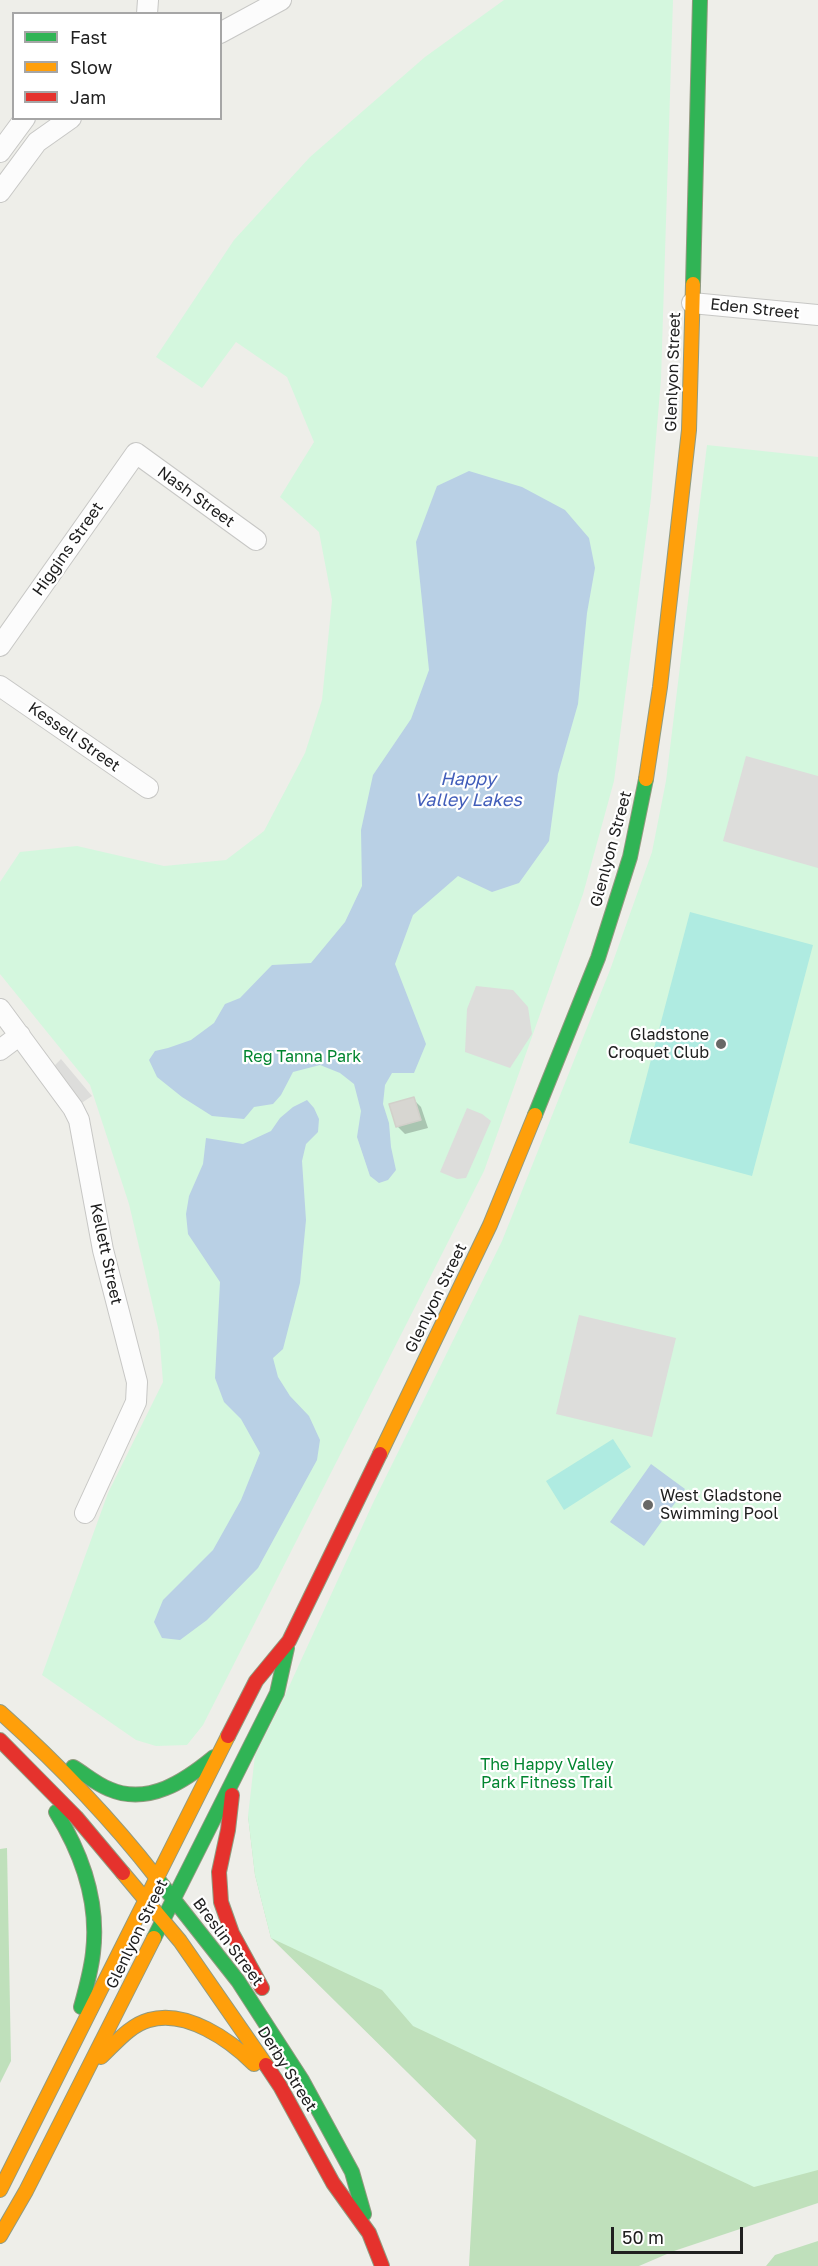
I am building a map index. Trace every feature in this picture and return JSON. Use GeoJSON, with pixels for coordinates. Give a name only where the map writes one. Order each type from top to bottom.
{"type":"FeatureCollection","features":[{"type":"Feature","properties":{"kind":"main road","name":"Glenlyon Street"},"geometry":{"type":"LineString","coordinates":[[0,2190],[256,1681],[289,1641],[323,1574],[490,1225],[598,958],[630,857],[648,769],[689,430],[700,0]]}},
{"type":"Feature","properties":{"kind":"main road","name":"Glenlyon Street"},"geometry":{"type":"LineString","coordinates":[[0,2236],[26,2191],[90,2066],[277,1693],[289,1641]]}},
{"type":"Feature","properties":{"kind":"main road","name":"Breslin Street"},"geometry":{"type":"LineString","coordinates":[[0,1712],[40,1748],[93,1803],[158,1878],[238,1981],[302,2080],[352,2172],[369,2233]]}},
{"type":"Feature","properties":{"kind":"main road"},"geometry":{"type":"LineString","coordinates":[[0,1740],[76,1816],[147,1900]]}},
{"type":"Feature","properties":{"kind":"main road"},"geometry":{"type":"LineString","coordinates":[[40,1748],[105,1788],[133,1795],[156,1793],[176,1786],[221,1751]]}},
{"type":"Feature","properties":{"kind":"main road"},"geometry":{"type":"LineString","coordinates":[[32,1771],[79,1854],[93,1915],[94,1944],[89,1975],[71,2049]]}},
{"type":"Feature","properties":{"kind":"main road"},"geometry":{"type":"LineString","coordinates":[[234,1779],[227,1838],[218,1873],[220,1896],[229,1925],[242,1954],[273,2007],[302,2080]]}},
{"type":"Feature","properties":{"kind":"main road","name":"Derby Street"},"geometry":{"type":"LineString","coordinates":[[147,1900],[224,2002],[293,2107],[333,2183],[369,2233],[381,2266]]}},
{"type":"Feature","properties":{"kind":"main road"},"geometry":{"type":"LineString","coordinates":[[90,2066],[134,2027],[150,2019],[177,2019],[195,2023],[222,2037],[248,2058],[293,2107]]}},
{"type":"Feature","properties":{"kind":"street"},"geometry":{"type":"LineString","coordinates":[[225,29],[281,0]]}},
{"type":"Feature","properties":{"kind":"street"},"geometry":{"type":"LineString","coordinates":[[0,152],[24,120]]}},
{"type":"Feature","properties":{"kind":"street"},"geometry":{"type":"LineString","coordinates":[[0,192],[38,142],[68,120]]}},
{"type":"Feature","properties":{"kind":"street","name":"Eden Street"},"geometry":{"type":"LineString","coordinates":[[692,303],[818,315]]}},
{"type":"Feature","properties":{"kind":"street","name":"Nash Street"},"geometry":{"type":"LineString","coordinates":[[136,453],[256,540]]}},
{"type":"Feature","properties":{"kind":"street","name":"Higgins Street"},"geometry":{"type":"LineString","coordinates":[[0,646],[136,453]]}},
{"type":"Feature","properties":{"kind":"street","name":"Kessell Street"},"geometry":{"type":"LineString","coordinates":[[0,686],[148,788]]}},
{"type":"Feature","properties":{"kind":"street","name":"Kellett Street"},"geometry":{"type":"LineString","coordinates":[[0,1009],[74,1108],[79,1120],[103,1250],[136,1382],[136,1402],[85,1513]]}},
{"type":"Feature","properties":{"kind":"street"},"geometry":{"type":"LineString","coordinates":[[0,1050],[20,1035]]}},
{"type":"Feature","properties":{"kind":"green space","name":"Reg Tanna Park"},"geometry":{"type":"Polygon","coordinates":[[[504,0],[673,0],[661,379],[651,498],[614,781],[583,894],[484,1171],[203,1725],[187,1745],[156,1746],[136,1740],[42,1675],[108,1493],[163,1382],[159,1332],[129,1204],[90,1085],[0,974],[0,882],[20,852],[77,846],[164,866],[226,860],[264,831],[305,753],[322,700],[332,600],[319,532],[280,497],[314,442],[287,377],[236,342],[202,388],[156,357],[234,240],[310,157],[425,57],[504,0]]]}},
{"type":"Feature","properties":{"kind":"green space","name":"The Happy Valley Park Fitness Trail"},"geometry":{"type":"Polygon","coordinates":[[[707,445],[818,457],[818,2170],[754,2187],[413,2026],[382,1990],[271,1938],[255,1875],[248,1816],[255,1755],[281,1704],[373,1503],[502,1241],[610,970],[652,852],[666,781],[707,445]]]}},
{"type":"Feature","properties":{"kind":"green space"},"geometry":{"type":"Polygon","coordinates":[[[818,1518],[818,2203],[674,2251],[639,2266],[469,2266],[476,2140],[271,1938],[255,1875],[248,1816],[818,1518]]]}},
{"type":"Feature","properties":{"kind":"green space"},"geometry":{"type":"Polygon","coordinates":[[[7,1848],[11,2061],[0,2083],[0,1849],[7,1848]]]}},
{"type":"Feature","properties":{"kind":"green space"},"geometry":{"type":"Polygon","coordinates":[[[818,2241],[818,2266],[766,2266],[775,2255],[818,2241]]]}},
{"type":"Feature","properties":{"kind":"shaded area"},"geometry":{"type":"Polygon","coordinates":[[[746,756],[818,776],[818,868],[723,841],[746,756]]]}},
{"type":"Feature","properties":{"kind":"shaded area","name":"Gladstone Croquet Club"},"geometry":{"type":"Polygon","coordinates":[[[690,912],[813,945],[752,1176],[629,1143],[690,912]]]}},
{"type":"Feature","properties":{"kind":"shaded area"},"geometry":{"type":"Polygon","coordinates":[[[476,986],[513,990],[528,1007],[532,1034],[510,1068],[465,1052],[467,1009],[476,986]]]}},
{"type":"Feature","properties":{"kind":"shaded area"},"geometry":{"type":"Polygon","coordinates":[[[61,1059],[92,1096],[77,1106],[50,1070],[61,1059]]]}},
{"type":"Feature","properties":{"kind":"shaded area"},"geometry":{"type":"Polygon","coordinates":[[[467,1108],[482,1114],[491,1121],[466,1178],[457,1179],[440,1172],[467,1108]]]}},
{"type":"Feature","properties":{"kind":"shaded area"},"geometry":{"type":"Polygon","coordinates":[[[579,1315],[676,1338],[652,1437],[556,1414],[579,1315]]]}},
{"type":"Feature","properties":{"kind":"shaded area"},"geometry":{"type":"Polygon","coordinates":[[[613,1439],[631,1467],[564,1510],[546,1481],[613,1439]]]}},
{"type":"Feature","properties":{"kind":"water","name":"Happy Valley Lakes"},"geometry":{"type":"Polygon","coordinates":[[[469,471],[522,487],[565,510],[589,538],[595,568],[587,613],[578,704],[558,774],[549,841],[519,883],[492,892],[458,876],[413,915],[395,964],[426,1044],[414,1073],[392,1073],[385,1085],[383,1104],[389,1123],[396,1170],[388,1180],[379,1183],[370,1176],[357,1137],[361,1111],[354,1084],[340,1073],[320,1065],[293,1072],[281,1095],[273,1104],[254,1107],[244,1119],[212,1116],[182,1097],[157,1077],[149,1060],[155,1051],[191,1040],[214,1023],[225,1004],[240,998],[272,965],[311,963],[345,922],[362,886],[361,830],[373,775],[411,719],[429,670],[416,542],[437,486],[469,471]]]}},
{"type":"Feature","properties":{"kind":"water"},"geometry":{"type":"Polygon","coordinates":[[[307,1100],[319,1119],[318,1132],[306,1144],[302,1161],[306,1220],[300,1283],[283,1349],[273,1358],[278,1377],[290,1396],[309,1416],[320,1440],[317,1460],[258,1568],[207,1620],[180,1640],[162,1638],[154,1622],[163,1600],[213,1550],[241,1500],[260,1453],[241,1419],[224,1402],[215,1378],[220,1282],[188,1234],[186,1214],[189,1196],[203,1164],[206,1138],[243,1144],[271,1131],[280,1118],[293,1107],[307,1100]]]}},
{"type":"Feature","properties":{"kind":"water","name":"West Gladstone Swimming Pool"},"geometry":{"type":"Polygon","coordinates":[[[651,1464],[685,1489],[644,1546],[610,1522],[651,1464]]]}},
{"type":"Feature","properties":{"kind":"building"},"geometry":{"type":"Polygon","coordinates":[[[414,1097],[421,1120],[396,1127],[389,1104],[414,1097]]]}},
{"type":"Feature","properties":{"kind":"traffic: fast"},"geometry":{"type":"LineString","coordinates":[[693,284],[700,0]]}},
{"type":"Feature","properties":{"kind":"traffic: fast"},"geometry":{"type":"LineString","coordinates":[[535,1115],[598,958],[630,857],[646,779]]}},
{"type":"Feature","properties":{"kind":"traffic: fast"},"geometry":{"type":"LineString","coordinates":[[154,1938],[277,1693],[287,1648]]}},
{"type":"Feature","properties":{"kind":"traffic: fast"},"geometry":{"type":"LineString","coordinates":[[73,1767],[109,1789],[138,1795],[152,1793],[178,1782],[214,1757]]}},
{"type":"Feature","properties":{"kind":"traffic: fast"},"geometry":{"type":"LineString","coordinates":[[56,1812],[74,1845],[91,1897],[94,1934],[92,1960],[81,2007]]}},
{"type":"Feature","properties":{"kind":"traffic: fast"},"geometry":{"type":"LineString","coordinates":[[156,1877],[238,1981],[302,2080],[352,2172],[364,2214]]}},
{"type":"Feature","properties":{"kind":"traffic: slow"},"geometry":{"type":"LineString","coordinates":[[646,779],[660,687],[689,430],[693,284]]}},
{"type":"Feature","properties":{"kind":"traffic: slow"},"geometry":{"type":"LineString","coordinates":[[380,1454],[490,1225],[535,1115]]}},
{"type":"Feature","properties":{"kind":"traffic: slow"},"geometry":{"type":"LineString","coordinates":[[0,1712],[82,1791],[156,1877]]}},
{"type":"Feature","properties":{"kind":"traffic: slow"},"geometry":{"type":"LineString","coordinates":[[0,2190],[228,1736]]}},
{"type":"Feature","properties":{"kind":"traffic: slow"},"geometry":{"type":"LineString","coordinates":[[123,1873],[180,1941],[266,2065]]}},
{"type":"Feature","properties":{"kind":"traffic: slow"},"geometry":{"type":"LineString","coordinates":[[0,2236],[26,2191],[154,1938]]}},
{"type":"Feature","properties":{"kind":"traffic: slow"},"geometry":{"type":"LineString","coordinates":[[101,2057],[135,2026],[142,2022],[163,2018],[178,2019],[206,2029],[233,2045],[254,2064]]}},
{"type":"Feature","properties":{"kind":"traffic: jam"},"geometry":{"type":"LineString","coordinates":[[228,1736],[256,1681],[289,1641],[380,1454]]}},
{"type":"Feature","properties":{"kind":"traffic: jam"},"geometry":{"type":"LineString","coordinates":[[0,1740],[76,1817],[123,1873]]}},
{"type":"Feature","properties":{"kind":"traffic: jam"},"geometry":{"type":"LineString","coordinates":[[232,1795],[228,1830],[219,1872],[221,1902],[232,1933],[262,1988]]}},
{"type":"Feature","properties":{"kind":"traffic: jam"},"geometry":{"type":"LineString","coordinates":[[266,2065],[280,2086],[333,2183],[369,2233],[382,2266]]}},
{"type":"Feature","properties":{"kind":"place","name":"Gladstone Croquet Club"},"geometry":{"type":"Point","coordinates":[721,1044]}},
{"type":"Feature","properties":{"kind":"place","name":"West Gladstone Swimming Pool"},"geometry":{"type":"Point","coordinates":[648,1505]}}]}
